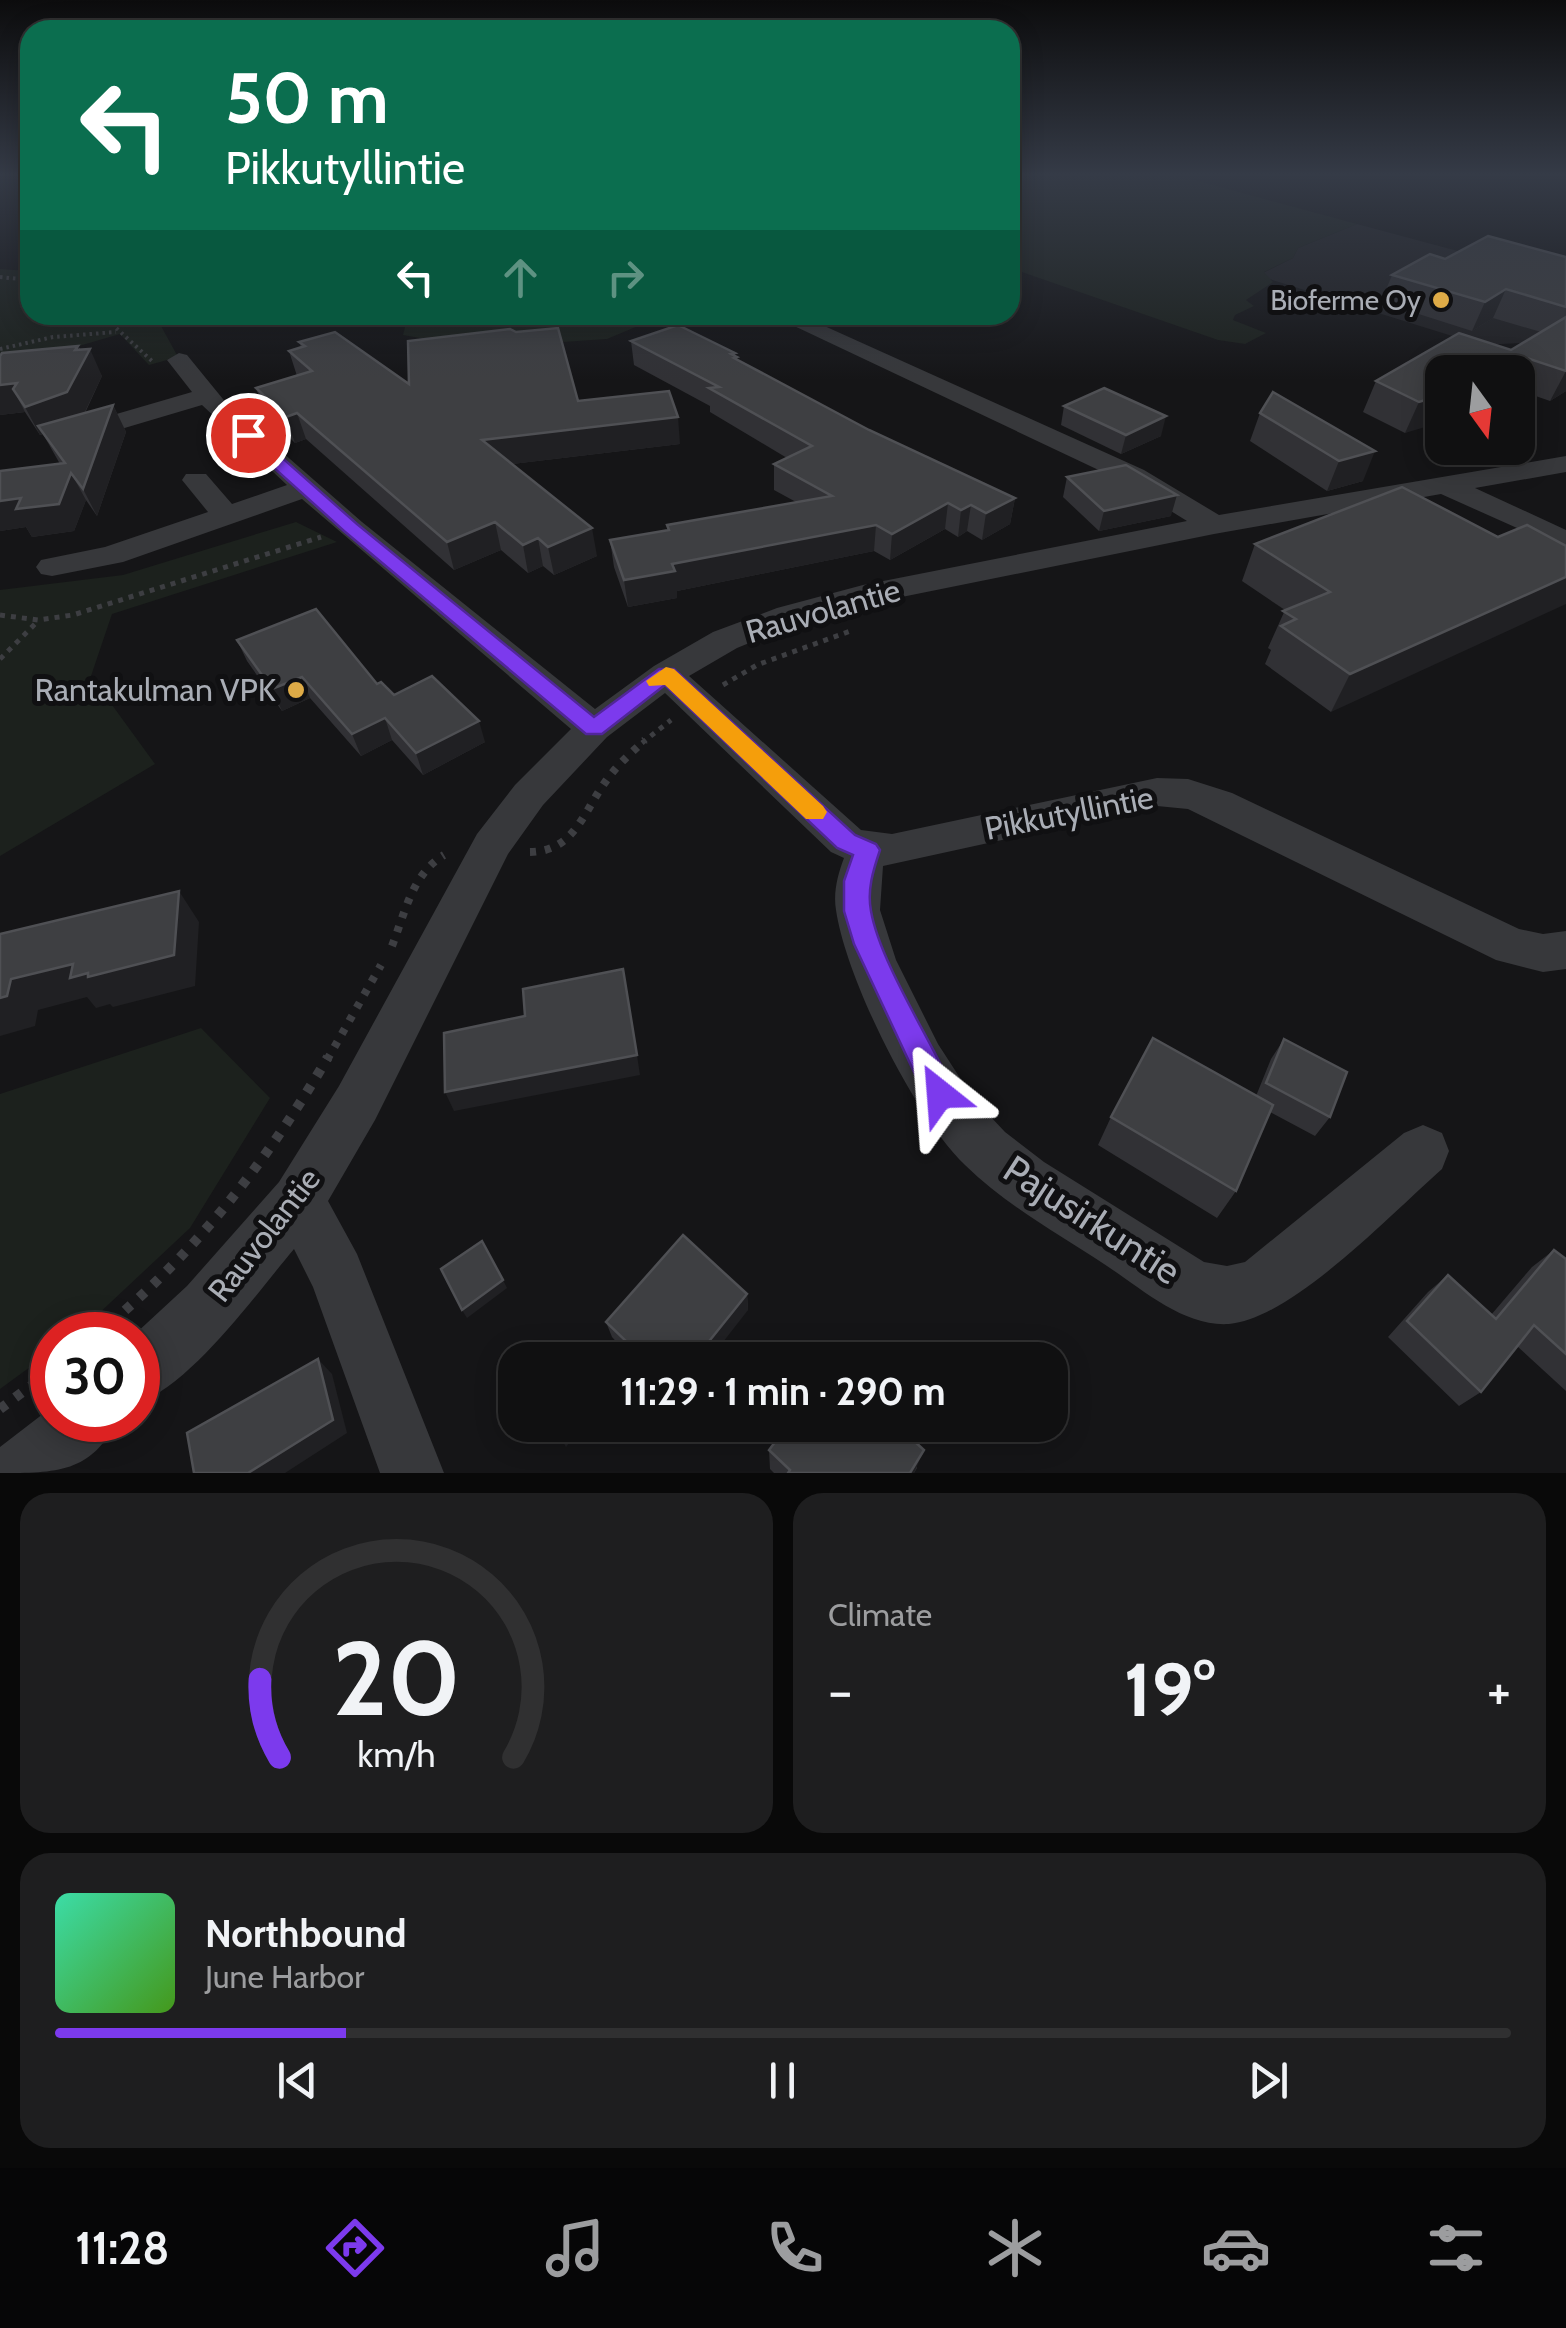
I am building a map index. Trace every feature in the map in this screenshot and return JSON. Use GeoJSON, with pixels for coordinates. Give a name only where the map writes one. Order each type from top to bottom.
{"type":"FeatureCollection","features":[{"type":"Feature","properties":{"kind":"street"},"geometry":{"type":"LineString","coordinates":[[804,325],[1134,476],[1214,524]]}},
{"type":"Feature","properties":{"kind":"street"},"geometry":{"type":"LineString","coordinates":[[168,363],[351,528],[594,728]]}},
{"type":"Feature","properties":{"kind":"street"},"geometry":{"type":"LineString","coordinates":[[54,440],[206,396]]}},
{"type":"Feature","properties":{"kind":"street","name":"Rauvolantie"},"geometry":{"type":"LineString","coordinates":[[160,1352],[208,1307],[298,1201],[357,1103],[492,845],[529,795],[594,728],[666,674],[724,640],[789,615],[862,595],[1214,524],[1566,464]]}},
{"type":"Feature","properties":{"kind":"street"},"geometry":{"type":"LineString","coordinates":[[196,480],[226,516]]}},
{"type":"Feature","properties":{"kind":"street"},"geometry":{"type":"LineString","coordinates":[[1447,486],[1566,542]]}},
{"type":"Feature","properties":{"kind":"street"},"geometry":{"type":"LineString","coordinates":[[52,567],[112,555],[307,488]]}},
{"type":"Feature","properties":{"kind":"street"},"geometry":{"type":"LineString","coordinates":[[666,674],[846,842],[867,850]]}},
{"type":"Feature","properties":{"kind":"street","name":"Pikkutyllintie"},"geometry":{"type":"LineString","coordinates":[[867,850],[906,847],[1142,795],[1188,794],[1218,803],[1512,947],[1543,952],[1566,950]]}},
{"type":"Feature","properties":{"kind":"street","name":"Pajusirkuntie"},"geometry":{"type":"LineString","coordinates":[[867,850],[857,881],[858,911],[868,944],[917,1052],[967,1132],[1002,1163],[1176,1278],[1210,1293],[1246,1294],[1273,1278],[1423,1151]]}},
{"type":"Feature","properties":{"kind":"street"},"geometry":{"type":"LineString","coordinates":[[298,1201],[337,1274],[412,1473]]}},
{"type":"Feature","properties":{"kind":"street"},"geometry":{"type":"LineString","coordinates":[[19,1473],[58,1442]]}},
{"type":"Feature","properties":{"kind":"path"},"geometry":{"type":"LineString","coordinates":[[110,325],[168,363]]}},
{"type":"Feature","properties":{"kind":"path"},"geometry":{"type":"LineString","coordinates":[[0,348],[52,337],[116,332]]}},
{"type":"Feature","properties":{"kind":"path"},"geometry":{"type":"LineString","coordinates":[[0,615],[38,620],[118,602],[351,528]]}},
{"type":"Feature","properties":{"kind":"path"},"geometry":{"type":"LineString","coordinates":[[0,659],[38,620]]}},
{"type":"Feature","properties":{"kind":"path"},"geometry":{"type":"LineString","coordinates":[[709,693],[757,666],[861,627]]}},
{"type":"Feature","properties":{"kind":"path"},"geometry":{"type":"LineString","coordinates":[[125,1312],[145,1296],[234,1200],[316,1076],[392,946],[420,879],[436,858],[464,847],[492,845],[536,853],[558,850],[576,833],[607,778],[676,716]]}},
{"type":"Feature","properties":{"kind":"path"},"geometry":{"type":"LineString","coordinates":[[0,1410],[30,1387]]}},
{"type":"Feature","properties":{"kind":"shaded area"},"geometry":{"type":"Polygon","coordinates":[[[1020,243],[1311,243],[1298,248],[1293,258],[1264,272],[1273,282],[1246,300],[1254,306],[1235,315],[1233,320],[1266,333],[1245,344],[1218,340],[1020,271],[1020,243]]]}},
{"type":"Feature","properties":{"kind":"shaded area"},"geometry":{"type":"Polygon","coordinates":[[[1311,243],[1427,243],[1566,280],[1544,342],[1481,345],[1269,279],[1263,273],[1293,258],[1298,248],[1311,243]]]}},
{"type":"Feature","properties":{"kind":"shaded area"},"geometry":{"type":"Polygon","coordinates":[[[0,269],[20,270],[20,325],[160,325],[178,357],[149,365],[120,334],[0,369],[0,269]]]}},
{"type":"Feature","properties":{"kind":"shaded area"},"geometry":{"type":"Polygon","coordinates":[[[406,325],[640,325],[607,339],[477,348],[403,335],[406,325]]]}},
{"type":"Feature","properties":{"kind":"shaded area"},"geometry":{"type":"Polygon","coordinates":[[[296,522],[337,542],[112,614],[91,676],[155,764],[0,856],[0,590],[123,575],[296,522]]]}},
{"type":"Feature","properties":{"kind":"shaded area"},"geometry":{"type":"Polygon","coordinates":[[[201,1028],[270,1098],[190,1228],[100,1312],[30,1312],[30,1367],[0,1389],[0,1094],[201,1028]]]}},
{"type":"Feature","properties":{"kind":"building"},"geometry":{"type":"Polygon","coordinates":[[[1475,243],[1513,243],[1566,257],[1566,307],[1506,289],[1485,302],[1392,275],[1430,254],[1445,259],[1475,243]]]}},
{"type":"Feature","properties":{"kind":"building"},"geometry":{"type":"Polygon","coordinates":[[[1566,317],[1566,371],[1535,361],[1535,355],[1425,355],[1425,400],[1419,402],[1376,381],[1459,333],[1511,350],[1566,317]]]}},
{"type":"Feature","properties":{"kind":"building"},"geometry":{"type":"Polygon","coordinates":[[[678,325],[869,430],[1015,498],[986,513],[971,505],[961,510],[948,503],[892,534],[876,525],[672,564],[675,571],[624,580],[610,540],[669,530],[667,525],[832,496],[774,464],[812,446],[709,388],[719,387],[631,341],[678,325]]]}},
{"type":"Feature","properties":{"kind":"building"},"geometry":{"type":"Polygon","coordinates":[[[558,328],[578,401],[669,391],[678,417],[482,440],[592,528],[548,547],[538,538],[523,545],[495,522],[447,542],[297,413],[286,417],[256,388],[312,371],[289,351],[305,346],[299,342],[335,332],[409,384],[408,341],[510,329],[516,332],[558,328]]]}},
{"type":"Feature","properties":{"kind":"building"},"geometry":{"type":"Polygon","coordinates":[[[78,346],[75,350],[90,349],[67,392],[25,407],[13,389],[17,383],[0,385],[2,353],[78,346]]]}},
{"type":"Feature","properties":{"kind":"building"},"geometry":{"type":"Polygon","coordinates":[[[1104,388],[1166,416],[1126,435],[1064,406],[1104,388]]]}},
{"type":"Feature","properties":{"kind":"building"},"geometry":{"type":"Polygon","coordinates":[[[1273,392],[1375,451],[1339,461],[1260,413],[1273,392]]]}},
{"type":"Feature","properties":{"kind":"building"},"geometry":{"type":"Polygon","coordinates":[[[113,405],[83,489],[71,473],[59,504],[16,509],[21,498],[0,501],[0,471],[65,463],[38,426],[113,405]]]}},
{"type":"Feature","properties":{"kind":"building"},"geometry":{"type":"Polygon","coordinates":[[[1126,465],[1177,495],[1104,511],[1067,477],[1126,465]]]}},
{"type":"Feature","properties":{"kind":"building"},"geometry":{"type":"Polygon","coordinates":[[[1402,487],[1498,537],[1527,525],[1566,546],[1566,577],[1350,674],[1281,626],[1296,619],[1283,611],[1330,592],[1255,544],[1402,487]]]}},
{"type":"Feature","properties":{"kind":"building"},"geometry":{"type":"Polygon","coordinates":[[[316,609],[377,684],[381,682],[394,695],[432,676],[479,721],[416,753],[385,718],[352,734],[302,677],[272,689],[237,640],[316,609]]]}},
{"type":"Feature","properties":{"kind":"building"},"geometry":{"type":"Polygon","coordinates":[[[179,891],[174,955],[88,977],[88,973],[70,978],[73,964],[11,979],[7,996],[0,998],[0,934],[179,891]]]}},
{"type":"Feature","properties":{"kind":"building"},"geometry":{"type":"Polygon","coordinates":[[[623,969],[637,1055],[445,1092],[444,1033],[525,1016],[523,989],[623,969]]]}},
{"type":"Feature","properties":{"kind":"building"},"geometry":{"type":"Polygon","coordinates":[[[1153,1038],[1273,1105],[1236,1191],[1111,1117],[1153,1038]]]}},
{"type":"Feature","properties":{"kind":"building"},"geometry":{"type":"Polygon","coordinates":[[[1284,1039],[1347,1072],[1330,1117],[1266,1083],[1284,1039]]]}},
{"type":"Feature","properties":{"kind":"building"},"geometry":{"type":"Polygon","coordinates":[[[683,1235],[747,1294],[708,1342],[625,1342],[606,1322],[683,1235]]]}},
{"type":"Feature","properties":{"kind":"building"},"geometry":{"type":"Polygon","coordinates":[[[482,1241],[503,1280],[462,1310],[441,1269],[482,1241]]]}},
{"type":"Feature","properties":{"kind":"building"},"geometry":{"type":"Polygon","coordinates":[[[1554,1250],[1566,1259],[1566,1354],[1534,1325],[1481,1392],[1407,1321],[1448,1275],[1496,1319],[1554,1250]]]}},
{"type":"Feature","properties":{"kind":"building"},"geometry":{"type":"Polygon","coordinates":[[[318,1359],[333,1420],[248,1473],[194,1473],[187,1433],[318,1359]]]}},
{"type":"Feature","properties":{"kind":"building"},"geometry":{"type":"Polygon","coordinates":[[[775,1442],[915,1442],[924,1450],[910,1473],[788,1473],[790,1470],[769,1450],[775,1442]]]}},
{"type":"Feature","properties":{"kind":"slow traffic"},"geometry":{"type":"LineString","coordinates":[[656,681],[666,674],[814,812]]}},
{"type":"Feature","properties":{"kind":"place","name":"Bioferme Oy"},"geometry":{"type":"Point","coordinates":[1441,300]}},
{"type":"Feature","properties":{"kind":"place","name":"Rantakulman VPK"},"geometry":{"type":"Point","coordinates":[296,690]}},
{"type":"Feature","properties":{"kind":"route"},"geometry":{"type":"LineString","coordinates":[[248,435],[351,528],[594,728],[666,674],[846,842],[867,850],[857,881],[858,911],[868,944],[940,1094]]}}]}
